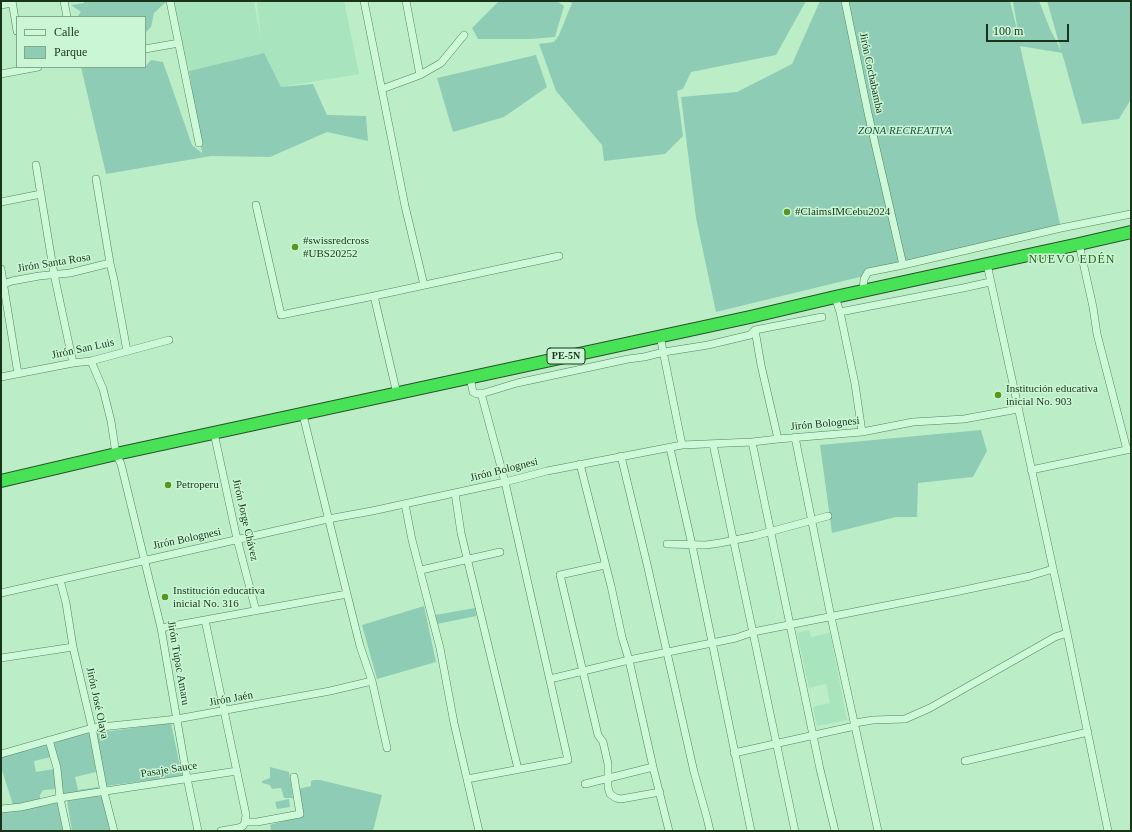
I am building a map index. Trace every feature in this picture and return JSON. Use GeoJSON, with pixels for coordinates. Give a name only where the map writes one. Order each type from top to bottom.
{"type":"FeatureCollection","features":[{"type":"Feature","properties":{"kind":"highway","name":"PE-5N"},"geometry":{"type":"LineString","coordinates":[[1,479],[750,317],[1131,232]]}},
{"type":"Feature","properties":{"kind":"street"},"geometry":{"type":"LineString","coordinates":[[64,1],[67,16]]}},
{"type":"Feature","properties":{"kind":"street"},"geometry":{"type":"LineString","coordinates":[[170,1],[200,143]]}},
{"type":"Feature","properties":{"kind":"street"},"geometry":{"type":"LineString","coordinates":[[364,1],[405,206],[424,286]]}},
{"type":"Feature","properties":{"kind":"street"},"geometry":{"type":"LineString","coordinates":[[406,1],[420,75]]}},
{"type":"Feature","properties":{"kind":"street","name":"Jirón Cochabamba"},"geometry":{"type":"LineString","coordinates":[[845,1],[868,113],[903,265]]}},
{"type":"Feature","properties":{"kind":"street"},"geometry":{"type":"LineString","coordinates":[[1,5],[12,2],[16,25]]}},
{"type":"Feature","properties":{"kind":"street"},"geometry":{"type":"LineString","coordinates":[[382,89],[420,75],[441,63],[464,35]]}},
{"type":"Feature","properties":{"kind":"street"},"geometry":{"type":"LineString","coordinates":[[146,48],[179,43]]}},
{"type":"Feature","properties":{"kind":"street"},"geometry":{"type":"LineString","coordinates":[[1,74],[24,68]]}},
{"type":"Feature","properties":{"kind":"street"},"geometry":{"type":"LineString","coordinates":[[36,166],[54,274],[72,363]]}},
{"type":"Feature","properties":{"kind":"street"},"geometry":{"type":"LineString","coordinates":[[96,179],[127,351]]}},
{"type":"Feature","properties":{"kind":"street"},"geometry":{"type":"LineString","coordinates":[[1,202],[41,194]]}},
{"type":"Feature","properties":{"kind":"street"},"geometry":{"type":"LineString","coordinates":[[256,205],[281,315],[424,286],[559,256]]}},
{"type":"Feature","properties":{"kind":"street"},"geometry":{"type":"LineString","coordinates":[[863,291],[864,279],[868,272],[1061,228],[1131,214]]}},
{"type":"Feature","properties":{"kind":"street"},"geometry":{"type":"LineString","coordinates":[[1031,470],[1129,449],[1097,334],[1093,307],[1079,244]]}},
{"type":"Feature","properties":{"kind":"street","name":"Jirón Santa Rosa"},"geometry":{"type":"LineString","coordinates":[[2,284],[54,274],[70,273],[110,263]]}},
{"type":"Feature","properties":{"kind":"street"},"geometry":{"type":"LineString","coordinates":[[987,264],[1067,633],[1108,831]]}},
{"type":"Feature","properties":{"kind":"street"},"geometry":{"type":"LineString","coordinates":[[1,269],[2,284],[18,374]]}},
{"type":"Feature","properties":{"kind":"street"},"geometry":{"type":"LineString","coordinates":[[840,312],[990,282]]}},
{"type":"Feature","properties":{"kind":"street"},"geometry":{"type":"LineString","coordinates":[[374,296],[397,394]]}},
{"type":"Feature","properties":{"kind":"street"},"geometry":{"type":"LineString","coordinates":[[835,297],[840,312],[855,384],[862,432]]}},
{"type":"Feature","properties":{"kind":"street"},"geometry":{"type":"LineString","coordinates":[[750,317],[777,325]]}},
{"type":"Feature","properties":{"kind":"street"},"geometry":{"type":"LineString","coordinates":[[470,377],[473,392],[477,394],[517,383],[628,359],[708,345],[750,335],[755,330],[822,317]]}},
{"type":"Feature","properties":{"kind":"street"},"geometry":{"type":"LineString","coordinates":[[755,330],[761,365],[778,438]]}},
{"type":"Feature","properties":{"kind":"street"},"geometry":{"type":"LineString","coordinates":[[660,336],[682,445]]}},
{"type":"Feature","properties":{"kind":"street","name":"Jirón San Luis"},"geometry":{"type":"LineString","coordinates":[[1,377],[72,363],[91,361],[170,340]]}},
{"type":"Feature","properties":{"kind":"street","name":"Jirón Túpac Amaru"},"geometry":{"type":"LineString","coordinates":[[91,361],[103,389],[111,421],[116,454],[121,464],[161,628],[187,778],[198,831]]}},
{"type":"Feature","properties":{"kind":"street"},"geometry":{"type":"LineString","coordinates":[[467,779],[568,760],[505,482],[482,393]]}},
{"type":"Feature","properties":{"kind":"street","name":"Jirón Bolognesi"},"geometry":{"type":"LineString","coordinates":[[1,593],[237,539],[505,482],[547,471],[682,445],[752,442],[778,438],[862,432],[913,422],[964,419],[1018,409]]}},
{"type":"Feature","properties":{"kind":"street"},"geometry":{"type":"LineString","coordinates":[[303,414],[360,646],[372,681],[387,748]]}},
{"type":"Feature","properties":{"kind":"street","name":"Jirón Jorge Chávez"},"geometry":{"type":"LineString","coordinates":[[214,433],[237,539],[256,611]]}},
{"type":"Feature","properties":{"kind":"street"},"geometry":{"type":"LineString","coordinates":[[795,437],[831,617],[878,831]]}},
{"type":"Feature","properties":{"kind":"street"},"geometry":{"type":"LineString","coordinates":[[752,442],[820,769],[835,831]]}},
{"type":"Feature","properties":{"kind":"street"},"geometry":{"type":"LineString","coordinates":[[713,444],[795,831]]}},
{"type":"Feature","properties":{"kind":"street"},"geometry":{"type":"LineString","coordinates":[[670,448],[692,545],[751,831]]}},
{"type":"Feature","properties":{"kind":"street"},"geometry":{"type":"LineString","coordinates":[[622,456],[694,772],[710,831]]}},
{"type":"Feature","properties":{"kind":"street"},"geometry":{"type":"LineString","coordinates":[[580,464],[622,637],[629,660],[669,831]]}},
{"type":"Feature","properties":{"kind":"street"},"geometry":{"type":"LineString","coordinates":[[455,493],[467,560],[518,770]]}},
{"type":"Feature","properties":{"kind":"street"},"geometry":{"type":"LineString","coordinates":[[405,504],[412,540],[440,648],[479,831]]}},
{"type":"Feature","properties":{"kind":"street"},"geometry":{"type":"LineString","coordinates":[[667,544],[706,545],[754,536],[771,530],[828,516]]}},
{"type":"Feature","properties":{"kind":"street"},"geometry":{"type":"LineString","coordinates":[[420,570],[500,552]]}},
{"type":"Feature","properties":{"kind":"street"},"geometry":{"type":"LineString","coordinates":[[605,565],[560,575],[598,735],[603,742],[608,764],[608,787],[610,794],[616,798],[627,799],[660,792]]}},
{"type":"Feature","properties":{"kind":"street"},"geometry":{"type":"LineString","coordinates":[[550,679],[629,660],[736,638],[753,632],[1007,581],[1053,569]]}},
{"type":"Feature","properties":{"kind":"street","name":"Jirón José Olaya"},"geometry":{"type":"LineString","coordinates":[[60,580],[66,603],[73,647],[92,728],[104,792],[114,831]]}},
{"type":"Feature","properties":{"kind":"street"},"geometry":{"type":"LineString","coordinates":[[161,628],[347,594]]}},
{"type":"Feature","properties":{"kind":"street"},"geometry":{"type":"LineString","coordinates":[[205,620],[246,816],[243,826],[222,831]]}},
{"type":"Feature","properties":{"kind":"street"},"geometry":{"type":"LineString","coordinates":[[734,753],[814,736],[873,720],[905,719],[930,708],[1055,637],[1067,633]]}},
{"type":"Feature","properties":{"kind":"street"},"geometry":{"type":"LineString","coordinates":[[1,658],[73,647]]}},
{"type":"Feature","properties":{"kind":"street","name":"Jirón Jaén"},"geometry":{"type":"LineString","coordinates":[[1,754],[92,728],[177,719],[330,691],[372,681]]}},
{"type":"Feature","properties":{"kind":"street"},"geometry":{"type":"LineString","coordinates":[[965,761],[1088,732]]}},
{"type":"Feature","properties":{"kind":"street"},"geometry":{"type":"LineString","coordinates":[[49,740],[57,768],[60,798],[67,831]]}},
{"type":"Feature","properties":{"kind":"street"},"geometry":{"type":"LineString","coordinates":[[585,784],[653,767]]}},
{"type":"Feature","properties":{"kind":"street","name":"Pasaje Sauce"},"geometry":{"type":"LineString","coordinates":[[1,809],[22,807],[60,798],[237,771]]}},
{"type":"Feature","properties":{"kind":"street"},"geometry":{"type":"LineString","coordinates":[[245,822],[256,822],[300,814],[294,776]]}},
{"type":"Feature","properties":{"kind":"green space"},"geometry":{"type":"Polygon","coordinates":[[[84,1],[166,1],[154,13],[151,27],[146,32],[146,16],[78,16],[81,12],[71,5],[84,3],[84,1]]]}},
{"type":"Feature","properties":{"kind":"green space"},"geometry":{"type":"Polygon","coordinates":[[[172,1],[254,1],[261,39],[257,1],[344,1],[359,74],[281,87],[263,53],[189,71],[172,1]]]}},
{"type":"Feature","properties":{"kind":"green space"},"geometry":{"type":"Polygon","coordinates":[[[499,1],[557,1],[564,6],[555,37],[531,39],[478,39],[472,28],[499,1]]]}},
{"type":"Feature","properties":{"kind":"green space"},"geometry":{"type":"Polygon","coordinates":[[[567,1],[806,1],[776,55],[691,72],[683,89],[677,91],[683,136],[665,154],[604,161],[602,145],[556,91],[539,44],[554,42],[559,35],[572,3],[567,1]]]}},
{"type":"Feature","properties":{"kind":"green space","name":"ZONA RECREATIVA"},"geometry":{"type":"Polygon","coordinates":[[[820,1],[1010,1],[1019,38],[1013,1],[1039,1],[1050,29],[1061,50],[1047,1],[1131,1],[1131,99],[1119,119],[1082,124],[1062,53],[1020,46],[1061,228],[716,312],[696,218],[681,97],[737,92],[792,64],[820,1]]]}},
{"type":"Feature","properties":{"kind":"green space"},"geometry":{"type":"Polygon","coordinates":[[[264,53],[281,87],[313,84],[327,115],[366,116],[368,141],[327,132],[270,157],[211,156],[106,174],[81,68],[146,68],[151,60],[163,62],[192,145],[202,153],[189,71],[264,53]]]}},
{"type":"Feature","properties":{"kind":"green space"},"geometry":{"type":"Polygon","coordinates":[[[536,55],[547,87],[504,117],[453,132],[437,78],[536,55]]]}},
{"type":"Feature","properties":{"kind":"green space"},"geometry":{"type":"Polygon","coordinates":[[[981,430],[987,451],[973,477],[918,483],[917,517],[896,517],[832,533],[820,445],[981,430]]]}},
{"type":"Feature","properties":{"kind":"green space"},"geometry":{"type":"Polygon","coordinates":[[[424,606],[436,662],[377,679],[362,625],[424,606]]]}},
{"type":"Feature","properties":{"kind":"green space"},"geometry":{"type":"Polygon","coordinates":[[[475,608],[476,616],[437,624],[435,615],[475,608]]]}},
{"type":"Feature","properties":{"kind":"green space"},"geometry":{"type":"Polygon","coordinates":[[[809,630],[811,637],[830,633],[847,720],[817,726],[813,707],[830,703],[826,684],[809,688],[797,633],[809,630]]]}},
{"type":"Feature","properties":{"kind":"green space"},"geometry":{"type":"Polygon","coordinates":[[[171,723],[182,776],[106,786],[96,733],[171,723]]]}},
{"type":"Feature","properties":{"kind":"green space"},"geometry":{"type":"Polygon","coordinates":[[[90,732],[96,772],[75,777],[78,790],[98,787],[100,790],[64,795],[53,743],[90,732]]]}},
{"type":"Feature","properties":{"kind":"green space"},"geometry":{"type":"Polygon","coordinates":[[[48,743],[51,757],[34,761],[36,772],[54,769],[57,789],[43,790],[40,795],[40,800],[13,805],[1,767],[1,757],[48,743]]]}},
{"type":"Feature","properties":{"kind":"green space"},"geometry":{"type":"Polygon","coordinates":[[[270,767],[289,772],[293,798],[284,798],[281,788],[272,789],[270,785],[262,783],[262,781],[270,778],[270,767]]]}},
{"type":"Feature","properties":{"kind":"green space"},"geometry":{"type":"Polygon","coordinates":[[[320,780],[382,795],[373,831],[271,831],[270,825],[303,815],[298,789],[311,786],[311,781],[320,780]]]}},
{"type":"Feature","properties":{"kind":"green space"},"geometry":{"type":"Polygon","coordinates":[[[101,795],[110,831],[72,831],[67,801],[101,795]]]}},
{"type":"Feature","properties":{"kind":"green space"},"geometry":{"type":"Polygon","coordinates":[[[289,799],[290,807],[277,809],[275,802],[289,799]]]}},
{"type":"Feature","properties":{"kind":"green space"},"geometry":{"type":"Polygon","coordinates":[[[57,801],[64,831],[1,831],[1,810],[57,801]]]}},
{"type":"Feature","properties":{"kind":"place","name":"#ClaimsIMCebu2024"},"geometry":{"type":"Point","coordinates":[787,212]}},
{"type":"Feature","properties":{"kind":"place","name":"#swissredcross #UBS20252"},"geometry":{"type":"Point","coordinates":[295,247]}},
{"type":"Feature","properties":{"kind":"place","name":"Institución educativa inicial No. 903"},"geometry":{"type":"Point","coordinates":[998,395]}},
{"type":"Feature","properties":{"kind":"place","name":"Petroperu"},"geometry":{"type":"Point","coordinates":[168,485]}},
{"type":"Feature","properties":{"kind":"place","name":"Institución educativa inicial No. 316"},"geometry":{"type":"Point","coordinates":[165,597]}},
{"type":"Feature","properties":{"kind":"district","name":"NUEVO EDÉN"},"geometry":{"type":"Point","coordinates":[1072,260]}}]}
